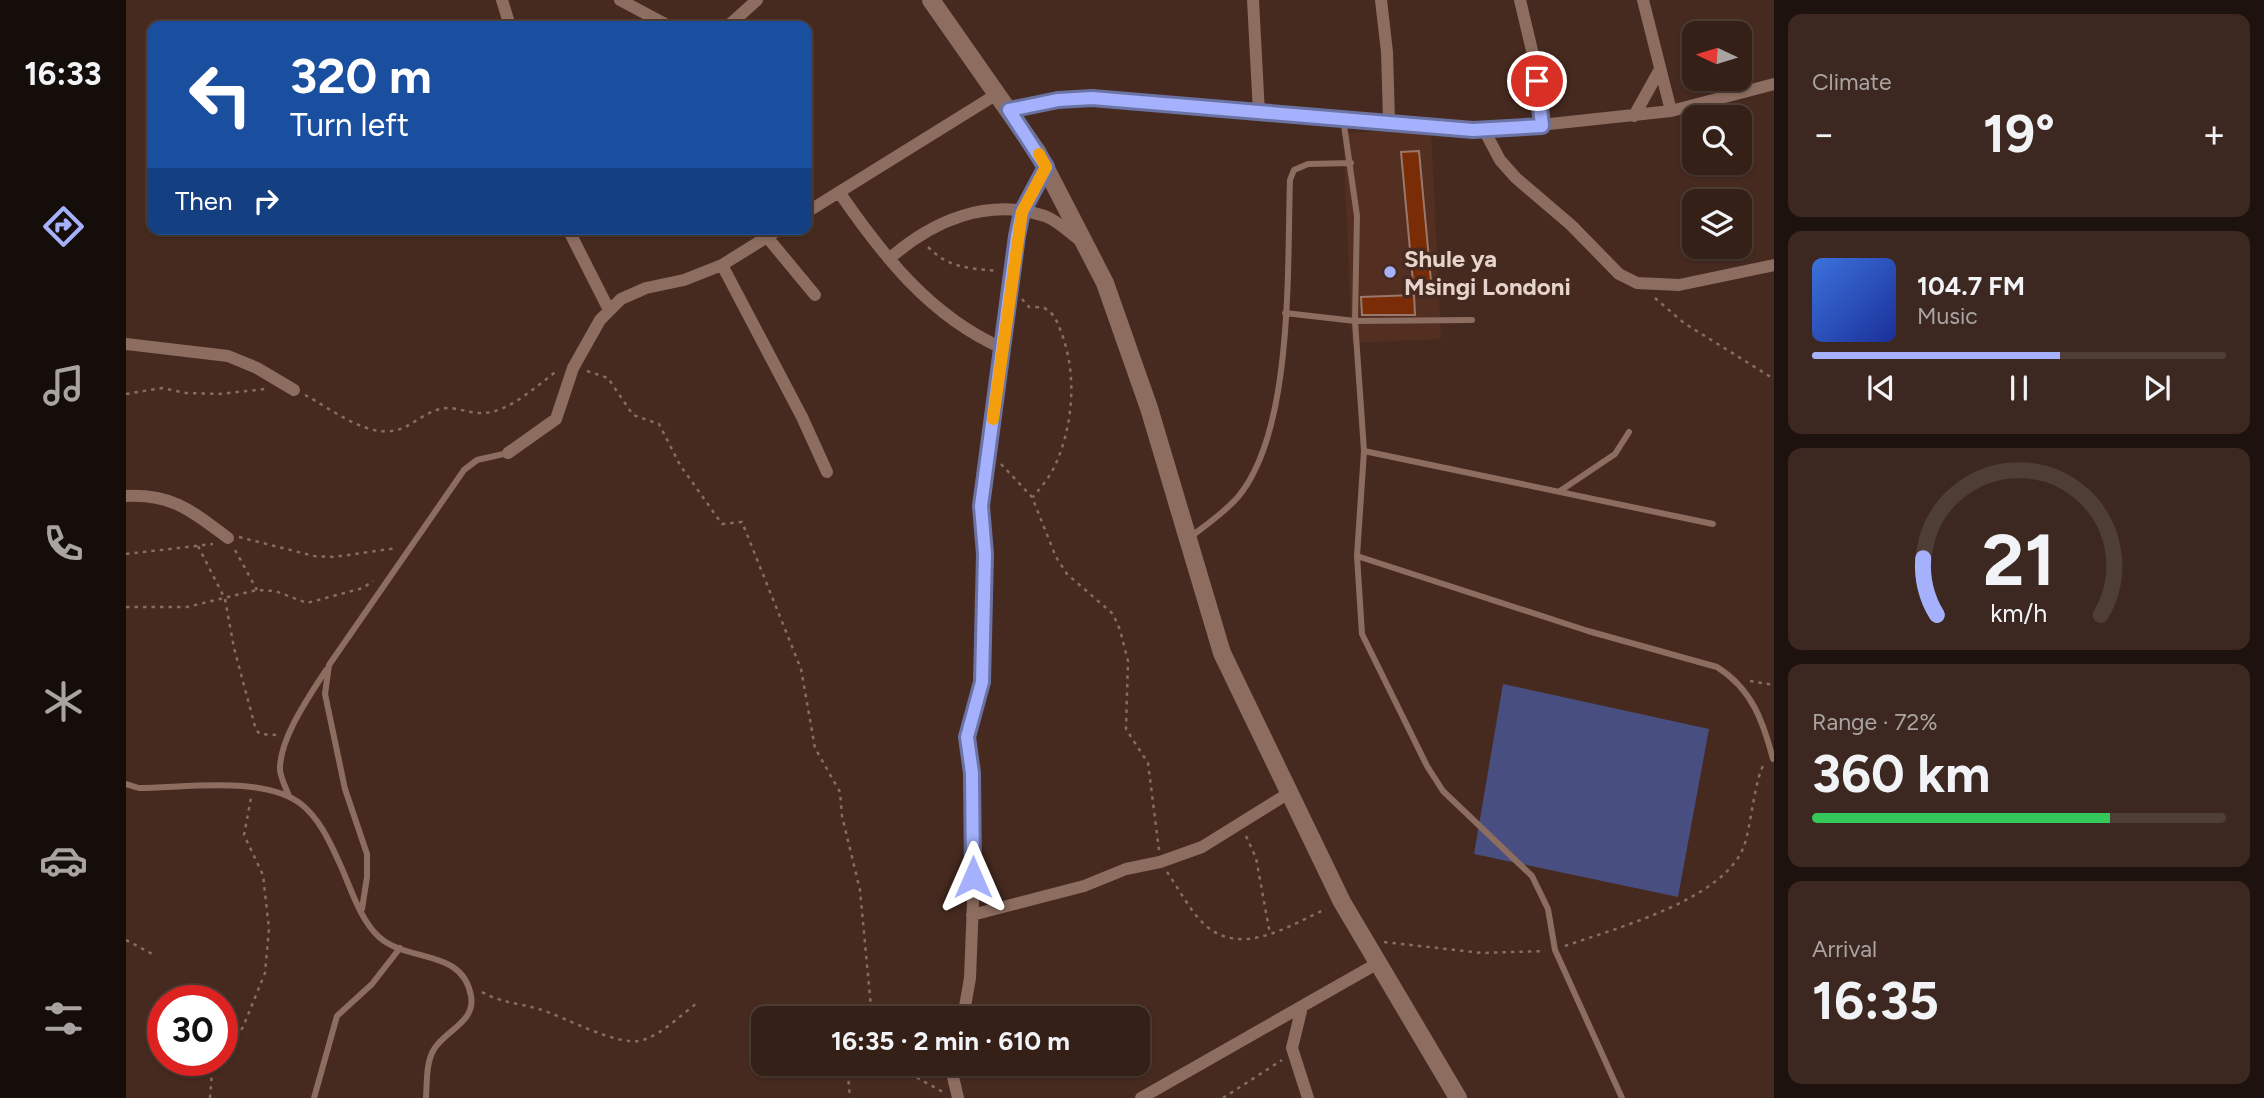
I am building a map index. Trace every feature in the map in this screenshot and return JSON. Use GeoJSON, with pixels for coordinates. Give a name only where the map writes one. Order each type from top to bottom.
{"type":"FeatureCollection","features":[{"type":"Feature","properties":{"kind":"main road"},"geometry":{"type":"LineString","coordinates":[[931,0],[1046,167],[1105,283],[1144,396],[1222,653],[1342,902],[1458,1098]]}},
{"type":"Feature","properties":{"kind":"street"},"geometry":{"type":"LineString","coordinates":[[502,0],[508,21]]}},
{"type":"Feature","properties":{"kind":"street"},"geometry":{"type":"LineString","coordinates":[[620,0],[660,21]]}},
{"type":"Feature","properties":{"kind":"street"},"geometry":{"type":"LineString","coordinates":[[733,21],[757,0]]}},
{"type":"Feature","properties":{"kind":"street"},"geometry":{"type":"LineString","coordinates":[[1253,0],[1259,113]]}},
{"type":"Feature","properties":{"kind":"street"},"geometry":{"type":"LineString","coordinates":[[1381,0],[1387,52],[1389,121]]}},
{"type":"Feature","properties":{"kind":"street"},"geometry":{"type":"LineString","coordinates":[[1520,0],[1534,60],[1542,126]]}},
{"type":"Feature","properties":{"kind":"street"},"geometry":{"type":"LineString","coordinates":[[1643,0],[1671,111]]}},
{"type":"Feature","properties":{"kind":"street"},"geometry":{"type":"LineString","coordinates":[[1634,116],[1659,71]]}},
{"type":"Feature","properties":{"kind":"street"},"geometry":{"type":"LineString","coordinates":[[1009,110],[1058,100],[1092,98],[1484,130],[1671,111],[1774,84]]}},
{"type":"Feature","properties":{"kind":"street"},"geometry":{"type":"LineString","coordinates":[[812,206],[997,94]]}},
{"type":"Feature","properties":{"kind":"street"},"geometry":{"type":"LineString","coordinates":[[1484,130],[1500,160],[1516,178],[1571,225],[1619,274],[1637,283],[1679,285],[1774,265]]}},
{"type":"Feature","properties":{"kind":"street"},"geometry":{"type":"LineString","coordinates":[[965,1006],[970,978],[972,915],[972,773],[967,737],[982,682],[985,554],[981,506],[1022,212],[1046,167]]}},
{"type":"Feature","properties":{"kind":"street"},"geometry":{"type":"LineString","coordinates":[[839,192],[870,237],[916,291],[951,320],[1002,348]]}},
{"type":"Feature","properties":{"kind":"street"},"geometry":{"type":"LineString","coordinates":[[889,259],[915,235],[966,214],[1001,209],[1054,220],[1084,243]]}},
{"type":"Feature","properties":{"kind":"street"},"geometry":{"type":"LineString","coordinates":[[571,235],[609,310]]}},
{"type":"Feature","properties":{"kind":"street"},"geometry":{"type":"LineString","coordinates":[[508,453],[556,419],[573,368],[609,310],[633,293],[684,280],[722,265],[770,235]]}},
{"type":"Feature","properties":{"kind":"street"},"geometry":{"type":"LineString","coordinates":[[766,237],[815,295]]}},
{"type":"Feature","properties":{"kind":"street"},"geometry":{"type":"LineString","coordinates":[[722,265],[802,417],[827,472]]}},
{"type":"Feature","properties":{"kind":"street"},"geometry":{"type":"LineString","coordinates":[[126,344],[228,356],[257,368],[294,390]]}},
{"type":"Feature","properties":{"kind":"street"},"geometry":{"type":"LineString","coordinates":[[126,496],[172,500],[228,538]]}},
{"type":"Feature","properties":{"kind":"street"},"geometry":{"type":"LineString","coordinates":[[972,915],[1084,886],[1126,869],[1160,862],[1202,847],[1289,793]]}},
{"type":"Feature","properties":{"kind":"street"},"geometry":{"type":"LineString","coordinates":[[1141,1098],[1378,963]]}},
{"type":"Feature","properties":{"kind":"street"},"geometry":{"type":"LineString","coordinates":[[1302,1007],[1295,1037],[1294,1061],[1308,1098]]}},
{"type":"Feature","properties":{"kind":"street"},"geometry":{"type":"LineString","coordinates":[[952,1096],[953,1076]]}},
{"type":"Feature","properties":{"kind":"lane"},"geometry":{"type":"LineString","coordinates":[[1343,118],[1357,216],[1355,321],[1364,452],[1357,556],[1362,634],[1413,737],[1444,791],[1532,876],[1548,909],[1555,950],[1622,1098]]}},
{"type":"Feature","properties":{"kind":"lane"},"geometry":{"type":"LineString","coordinates":[[1188,539],[1238,496],[1261,458],[1277,398],[1290,180],[1294,170],[1308,164],[1351,163]]}},
{"type":"Feature","properties":{"kind":"lane"},"geometry":{"type":"LineString","coordinates":[[1284,313],[1355,321],[1472,320]]}},
{"type":"Feature","properties":{"kind":"lane"},"geometry":{"type":"LineString","coordinates":[[1560,491],[1615,454],[1629,432]]}},
{"type":"Feature","properties":{"kind":"lane"},"geometry":{"type":"LineString","coordinates":[[1364,452],[1713,524]]}},
{"type":"Feature","properties":{"kind":"lane"},"geometry":{"type":"LineString","coordinates":[[289,796],[280,772],[290,734],[302,708],[329,665],[468,466],[477,460],[508,453]]}},
{"type":"Feature","properties":{"kind":"lane"},"geometry":{"type":"LineString","coordinates":[[1357,556],[1588,631],[1717,667],[1735,678],[1763,723],[1773,759]]}},
{"type":"Feature","properties":{"kind":"lane"},"geometry":{"type":"LineString","coordinates":[[329,665],[325,684],[330,718],[345,789],[367,854],[367,877],[361,911]]}},
{"type":"Feature","properties":{"kind":"lane"},"geometry":{"type":"LineString","coordinates":[[126,784],[139,788],[243,785],[289,796],[309,811],[329,840],[361,911],[378,936],[400,947],[445,961],[460,971],[467,984],[472,1000],[471,1009],[466,1018],[433,1050],[426,1098]]}},
{"type":"Feature","properties":{"kind":"lane"},"geometry":{"type":"LineString","coordinates":[[314,1098],[327,1042],[337,1016],[372,984],[400,947]]}},
{"type":"Feature","properties":{"kind":"path"},"geometry":{"type":"LineString","coordinates":[[915,235],[947,263],[961,269],[1003,273],[1028,307],[1043,307],[1055,317],[1065,341],[1071,371],[1072,405],[1065,439],[1056,464],[1032,497]]}},
{"type":"Feature","properties":{"kind":"path"},"geometry":{"type":"LineString","coordinates":[[1637,283],[1685,323],[1774,379]]}},
{"type":"Feature","properties":{"kind":"path"},"geometry":{"type":"LineString","coordinates":[[126,394],[162,388],[186,393],[219,394],[275,388],[294,390],[328,411],[377,431],[389,432],[402,429],[433,411],[448,408],[483,414],[496,411],[581,353]]}},
{"type":"Feature","properties":{"kind":"path"},"geometry":{"type":"LineString","coordinates":[[573,368],[608,378],[633,415],[659,424],[680,465],[722,524],[742,522],[801,669],[815,748],[840,792],[842,816],[860,890],[870,1006]]}},
{"type":"Feature","properties":{"kind":"path"},"geometry":{"type":"LineString","coordinates":[[988,452],[1032,497],[1056,557],[1067,573],[1113,614],[1128,661],[1126,729],[1148,763],[1160,862],[1207,927],[1242,940],[1270,934],[1342,902]]}},
{"type":"Feature","properties":{"kind":"path"},"geometry":{"type":"LineString","coordinates":[[126,554],[198,546],[245,536],[291,552],[334,557],[370,550],[410,547]]}},
{"type":"Feature","properties":{"kind":"path"},"geometry":{"type":"LineString","coordinates":[[228,538],[257,590]]}},
{"type":"Feature","properties":{"kind":"path"},"geometry":{"type":"LineString","coordinates":[[198,546],[225,599],[234,648],[257,733],[290,734]]}},
{"type":"Feature","properties":{"kind":"path"},"geometry":{"type":"LineString","coordinates":[[126,607],[187,607],[257,590],[275,591],[307,603],[322,601],[363,588],[398,564]]}},
{"type":"Feature","properties":{"kind":"path"},"geometry":{"type":"LineString","coordinates":[[1735,678],[1774,685]]}},
{"type":"Feature","properties":{"kind":"path"},"geometry":{"type":"LineString","coordinates":[[1366,942],[1399,943],[1482,953],[1514,954],[1555,950],[1678,905],[1717,882],[1742,850],[1762,767],[1773,759]]}},
{"type":"Feature","properties":{"kind":"path"},"geometry":{"type":"LineString","coordinates":[[238,1034],[265,973],[269,929],[263,875],[244,835],[253,788]]}},
{"type":"Feature","properties":{"kind":"path"},"geometry":{"type":"LineString","coordinates":[[1240,825],[1256,858],[1270,934]]}},
{"type":"Feature","properties":{"kind":"path"},"geometry":{"type":"LineString","coordinates":[[126,940],[156,956]]}},
{"type":"Feature","properties":{"kind":"path"},"geometry":{"type":"LineString","coordinates":[[467,984],[498,1001],[541,1009],[573,1025],[629,1041],[642,1040],[653,1035],[697,1003]]}},
{"type":"Feature","properties":{"kind":"path"},"geometry":{"type":"LineString","coordinates":[[1223,1098],[1281,1062],[1295,1037]]}},
{"type":"Feature","properties":{"kind":"path"},"geometry":{"type":"LineString","coordinates":[[210,1098],[212,1076]]}},
{"type":"Feature","properties":{"kind":"path"},"geometry":{"type":"LineString","coordinates":[[847,1076],[850,1098]]}},
{"type":"Feature","properties":{"kind":"path"},"geometry":{"type":"LineString","coordinates":[[914,1076],[952,1096]]}},
{"type":"Feature","properties":{"kind":"shaded area"},"geometry":{"type":"Polygon","coordinates":[[[1431,129],[1441,339],[1352,343],[1343,133],[1431,129]]]}},
{"type":"Feature","properties":{"kind":"shaded area"},"geometry":{"type":"Polygon","coordinates":[[[1503,684],[1709,729],[1678,897],[1474,854],[1503,684]]]}},
{"type":"Feature","properties":{"kind":"building"},"geometry":{"type":"Polygon","coordinates":[[[1419,151],[1432,292],[1414,293],[1401,152],[1419,151]]]}},
{"type":"Feature","properties":{"kind":"building"},"geometry":{"type":"Polygon","coordinates":[[[1414,295],[1415,315],[1362,315],[1361,297],[1414,295]]]}},
{"type":"Feature","properties":{"kind":"slow traffic"},"geometry":{"type":"LineString","coordinates":[[993,419],[1022,212],[1046,167],[1039,154]]}},
{"type":"Feature","properties":{"kind":"place","name":"Shule ya Msingi Londoni"},"geometry":{"type":"Point","coordinates":[1390,272]}},
{"type":"Feature","properties":{"kind":"route"},"geometry":{"type":"LineString","coordinates":[[973,877],[972,773],[967,737],[971,711],[982,682],[985,554],[981,506],[1017,236],[1022,212],[1046,167],[1009,110],[1058,100],[1092,98],[1220,111],[1493,130],[1542,126],[1537,81]]}}]}
